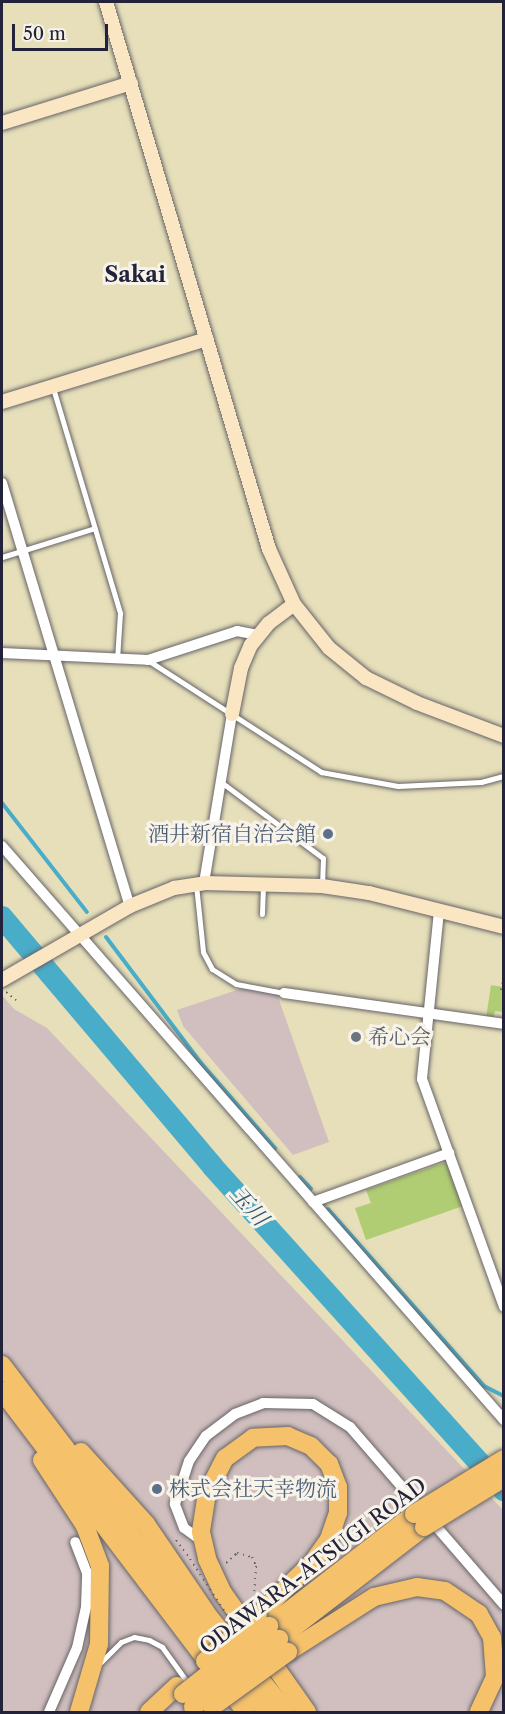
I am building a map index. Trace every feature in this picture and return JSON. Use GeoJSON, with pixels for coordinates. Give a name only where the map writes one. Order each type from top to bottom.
{"type":"FeatureCollection","features":[{"type":"Feature","properties":{"kind":"highway"},"geometry":{"type":"LineString","coordinates":[[2,1365],[267,1713]]}},
{"type":"Feature","properties":{"kind":"highway"},"geometry":{"type":"LineString","coordinates":[[4,1394],[97,1552],[102,1580],[102,1617],[92,1675],[79,1713]]}},
{"type":"Feature","properties":{"kind":"highway"},"geometry":{"type":"LineString","coordinates":[[4,1394],[246,1713]]}},
{"type":"Feature","properties":{"kind":"highway"},"geometry":{"type":"LineString","coordinates":[[36,1409],[147,1524],[210,1618],[286,1711]]}},
{"type":"Feature","properties":{"kind":"highway"},"geometry":{"type":"LineString","coordinates":[[160,1713],[192,1704],[266,1622],[329,1539],[339,1501],[329,1464],[311,1446],[288,1436],[263,1436],[243,1443],[218,1468],[207,1493],[202,1541],[212,1572],[227,1599],[307,1713]]}},
{"type":"Feature","properties":{"kind":"highway","name":"ODAWARA-ATSUGI ROAD"},"geometry":{"type":"LineString","coordinates":[[192,1704],[266,1622],[419,1521],[504,1459]]}},
{"type":"Feature","properties":{"kind":"highway","name":"ODAWARA-ATSUGI ROAD"},"geometry":{"type":"LineString","coordinates":[[419,1521],[504,1478]]}},
{"type":"Feature","properties":{"kind":"highway"},"geometry":{"type":"LineString","coordinates":[[266,1622],[417,1587],[445,1591],[479,1614],[495,1649],[495,1677],[479,1713]]}},
{"type":"Feature","properties":{"kind":"highway"},"geometry":{"type":"LineString","coordinates":[[149,1713],[192,1704]]}},
{"type":"Feature","properties":{"kind":"street"},"geometry":{"type":"LineString","coordinates":[[106,2],[269,549],[294,604],[330,648],[366,678],[417,703],[504,736]]}},
{"type":"Feature","properties":{"kind":"street"},"geometry":{"type":"LineString","coordinates":[[2,123],[131,83]]}},
{"type":"Feature","properties":{"kind":"street"},"geometry":{"type":"LineString","coordinates":[[2,402],[207,339]]}},
{"type":"Feature","properties":{"kind":"street"},"geometry":{"type":"LineString","coordinates":[[2,483],[130,906]]}},
{"type":"Feature","properties":{"kind":"street"},"geometry":{"type":"LineString","coordinates":[[200,884],[241,668],[258,635],[294,604]]}},
{"type":"Feature","properties":{"kind":"street"},"geometry":{"type":"LineString","coordinates":[[2,653],[148,660],[237,631],[258,635]]}},
{"type":"Feature","properties":{"kind":"street"},"geometry":{"type":"LineString","coordinates":[[2,846],[504,1420]]}},
{"type":"Feature","properties":{"kind":"street"},"geometry":{"type":"LineString","coordinates":[[2,980],[130,906],[200,884],[263,882],[322,886],[504,927]]}},
{"type":"Feature","properties":{"kind":"street"},"geometry":{"type":"LineString","coordinates":[[439,911],[422,1079],[504,1307]]}},
{"type":"Feature","properties":{"kind":"street"},"geometry":{"type":"LineString","coordinates":[[284,993],[418,1015],[428,1013],[504,1024]]}},
{"type":"Feature","properties":{"kind":"street"},"geometry":{"type":"LineString","coordinates":[[313,1202],[449,1153]]}},
{"type":"Feature","properties":{"kind":"street"},"geometry":{"type":"LineString","coordinates":[[202,1541],[184,1528],[175,1504],[189,1461],[206,1436],[242,1410],[263,1403],[297,1402],[326,1409],[350,1428],[504,1605]]}},
{"type":"Feature","properties":{"kind":"street"},"geometry":{"type":"LineString","coordinates":[[49,1713],[77,1648],[86,1607],[87,1573],[75,1542]]}},
{"type":"Feature","properties":{"kind":"lane"},"geometry":{"type":"LineString","coordinates":[[53,387],[120,613],[117,658]]}},
{"type":"Feature","properties":{"kind":"lane"},"geometry":{"type":"LineString","coordinates":[[2,557],[95,528]]}},
{"type":"Feature","properties":{"kind":"lane"},"geometry":{"type":"LineString","coordinates":[[148,660],[321,772],[398,786],[481,782],[504,776]]}},
{"type":"Feature","properties":{"kind":"lane"},"geometry":{"type":"LineString","coordinates":[[221,782],[324,858],[322,886]]}},
{"type":"Feature","properties":{"kind":"lane"},"geometry":{"type":"LineString","coordinates":[[262,914],[263,882]]}},
{"type":"Feature","properties":{"kind":"lane"},"geometry":{"type":"LineString","coordinates":[[200,884],[203,952],[212,969],[236,984],[284,993]]}},
{"type":"Feature","properties":{"kind":"lane"},"geometry":{"type":"LineString","coordinates":[[92,1675],[109,1651],[121,1642],[134,1637],[149,1640],[162,1647],[192,1704]]}},
{"type":"Feature","properties":{"kind":"path"},"geometry":{"type":"LineString","coordinates":[[501,990],[504,978]]}},
{"type":"Feature","properties":{"kind":"path"},"geometry":{"type":"LineString","coordinates":[[2,988],[16,1000]]}},
{"type":"Feature","properties":{"kind":"path"},"geometry":{"type":"LineString","coordinates":[[226,1572],[231,1556],[244,1553],[252,1557],[256,1566],[266,1622]]}},
{"type":"Feature","properties":{"kind":"path"},"geometry":{"type":"LineString","coordinates":[[190,1559],[227,1620],[236,1612]]}},
{"type":"Feature","properties":{"kind":"shaded area"},"geometry":{"type":"Polygon","coordinates":[[[243,988],[277,994],[329,1142],[293,1155],[183,1026],[177,1010],[243,988]]]}},
{"type":"Feature","properties":{"kind":"shaded area"},"geometry":{"type":"Polygon","coordinates":[[[2,995],[14,1009],[47,1028],[503,1510],[503,1712],[2,1712],[2,995]]]}},
{"type":"Feature","properties":{"kind":"green space"},"geometry":{"type":"Polygon","coordinates":[[[491,985],[503,987],[503,1012],[495,1011],[493,1019],[486,1018],[491,985]]]}},
{"type":"Feature","properties":{"kind":"green space"},"geometry":{"type":"Polygon","coordinates":[[[443,1163],[448,1164],[463,1206],[366,1240],[355,1208],[371,1203],[366,1190],[443,1163]]]}},
{"type":"Feature","properties":{"kind":"waterway"},"geometry":{"type":"LineString","coordinates":[[2,803],[87,912]]}},
{"type":"Feature","properties":{"kind":"waterway","name":"玉川"},"geometry":{"type":"LineString","coordinates":[[2,917],[213,1167],[504,1490]]}},
{"type":"Feature","properties":{"kind":"waterway"},"geometry":{"type":"LineString","coordinates":[[106,937],[201,1063],[275,1148]]}},
{"type":"Feature","properties":{"kind":"waterway"},"geometry":{"type":"LineString","coordinates":[[300,1177],[311,1189]]}},
{"type":"Feature","properties":{"kind":"waterway"},"geometry":{"type":"LineString","coordinates":[[328,1209],[484,1386],[504,1396]]}},
{"type":"Feature","properties":{"kind":"place","name":"酒井新宿自治会館"},"geometry":{"type":"Point","coordinates":[328,834]}},
{"type":"Feature","properties":{"kind":"place","name":"希心会"},"geometry":{"type":"Point","coordinates":[356,1037]}},
{"type":"Feature","properties":{"kind":"place","name":"株式会社天幸物流"},"geometry":{"type":"Point","coordinates":[157,1489]}},
{"type":"Feature","properties":{"kind":"district","name":"Sakai"},"geometry":{"type":"Point","coordinates":[135,275]}}]}
